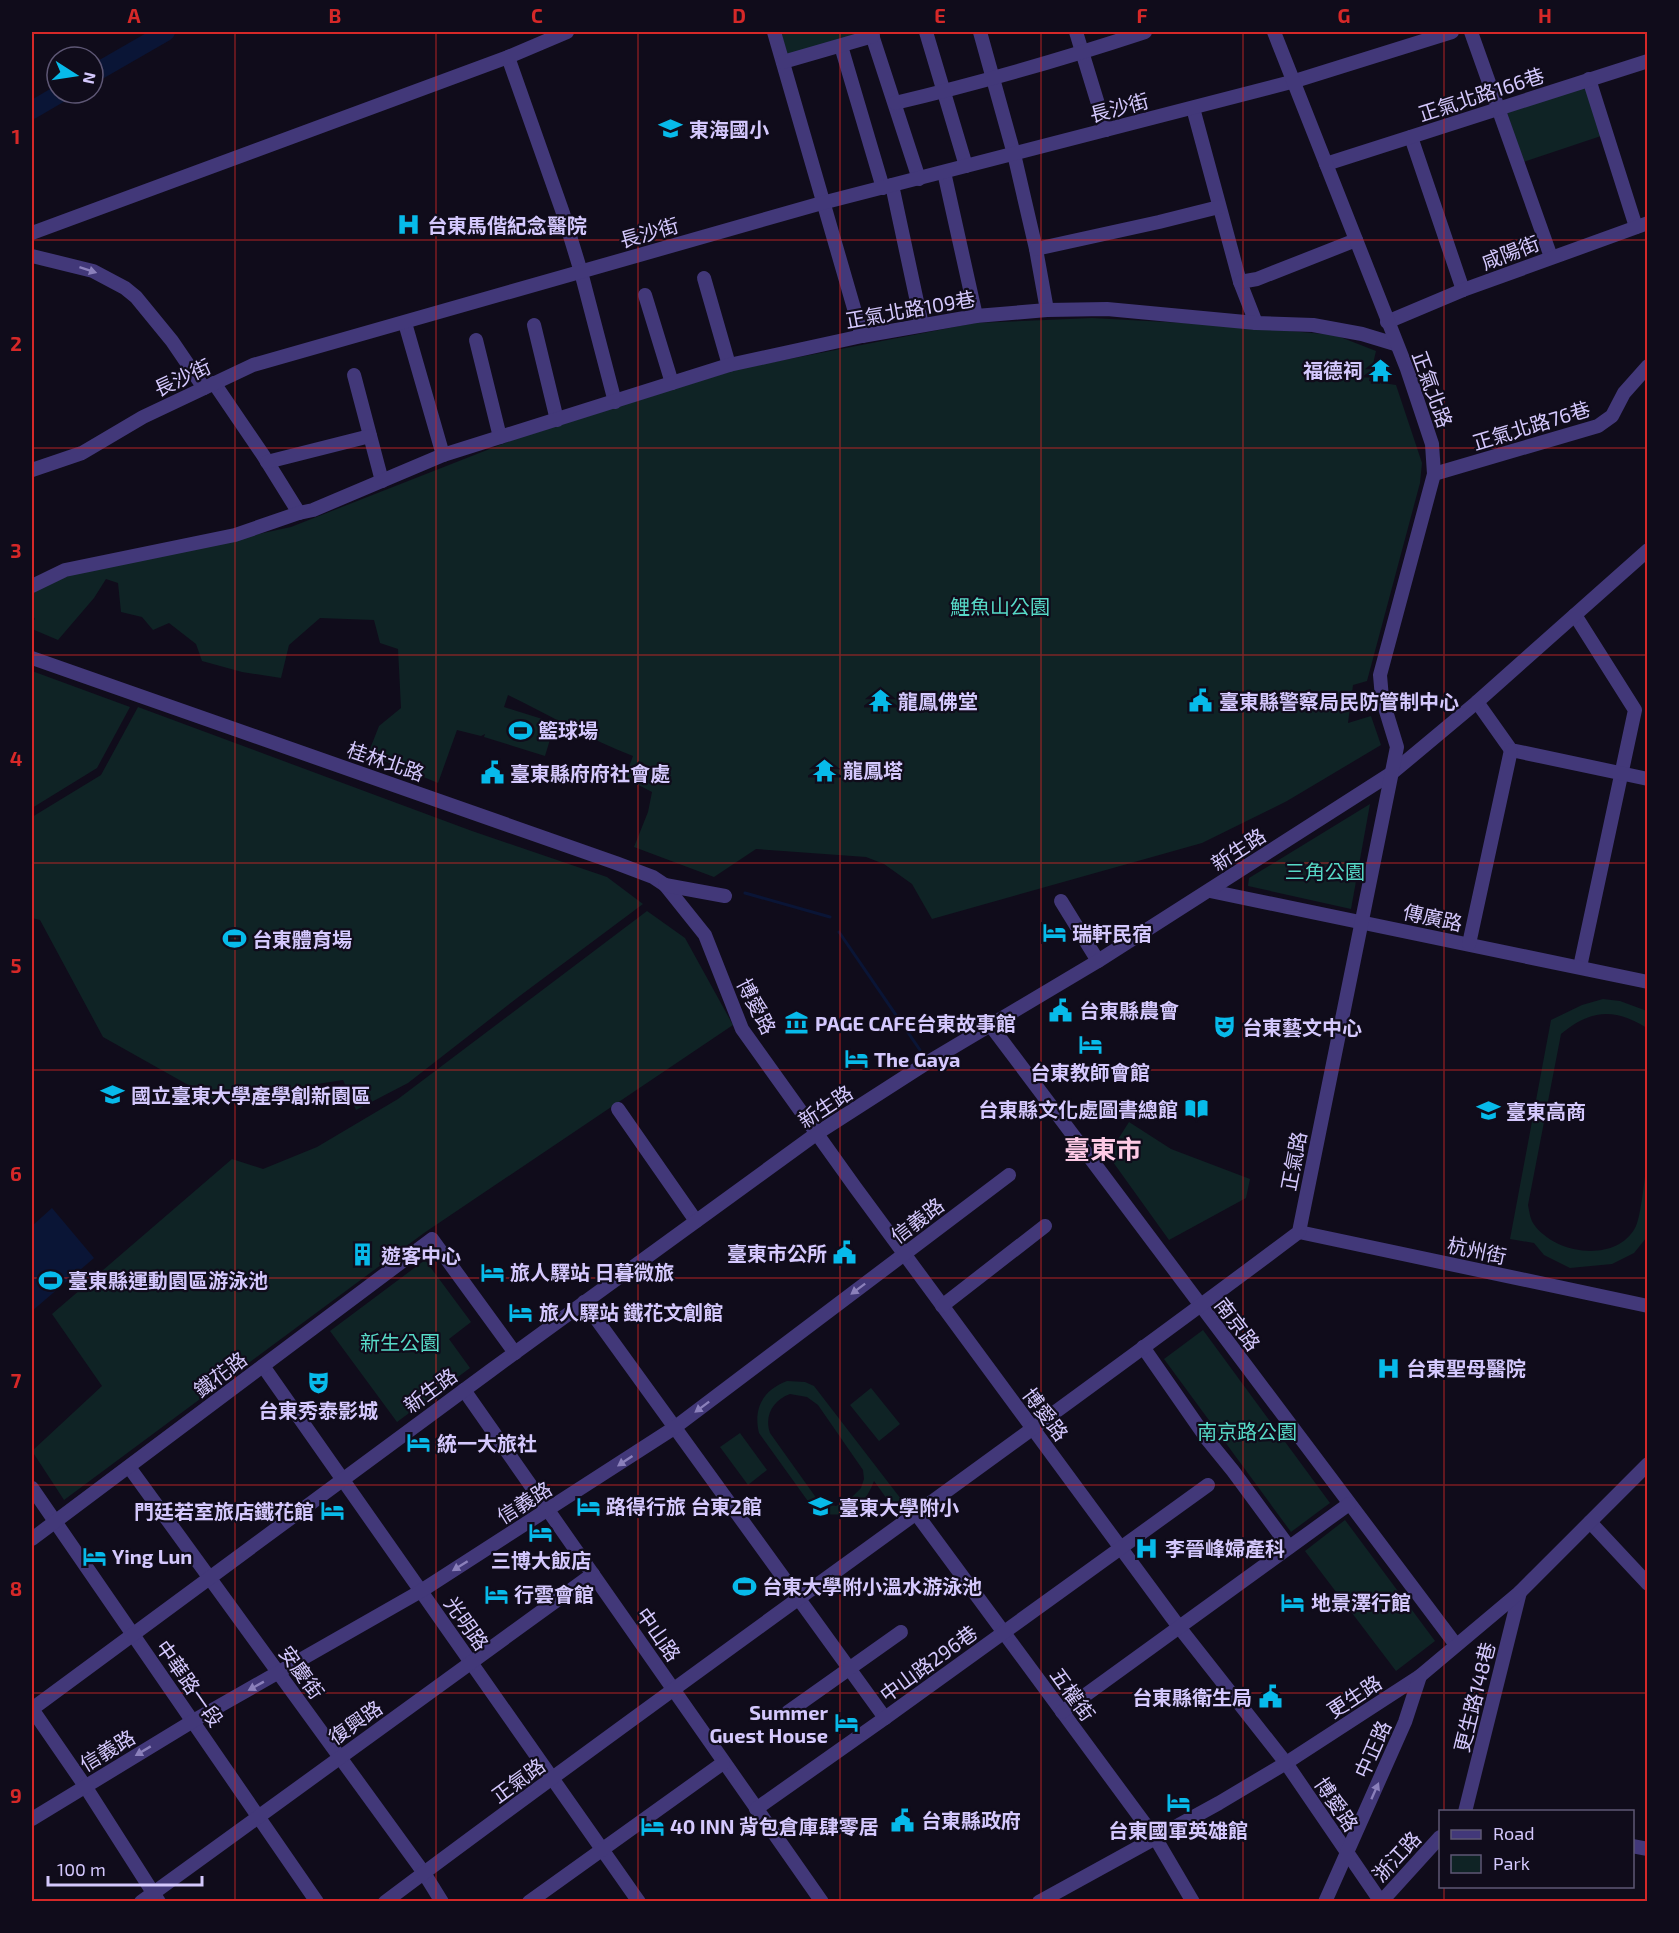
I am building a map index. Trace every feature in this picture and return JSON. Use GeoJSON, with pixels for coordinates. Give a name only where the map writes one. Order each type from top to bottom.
{"type":"FeatureCollection","features":[{"type":"Feature","properties":{"kind":"street"},"geometry":{"type":"LineString","coordinates":[[32,233],[508,57],[567,32]]}},
{"type":"Feature","properties":{"kind":"street"},"geometry":{"type":"LineString","coordinates":[[774,32],[862,336]]}},
{"type":"Feature","properties":{"kind":"street"},"geometry":{"type":"LineString","coordinates":[[926,32],[966,166]]}},
{"type":"Feature","properties":{"kind":"street"},"geometry":{"type":"LineString","coordinates":[[980,32],[1014,154],[1036,249],[1047,310]]}},
{"type":"Feature","properties":{"kind":"street"},"geometry":{"type":"LineString","coordinates":[[1076,32],[1106,130]]}},
{"type":"Feature","properties":{"kind":"street"},"geometry":{"type":"LineString","coordinates":[[895,103],[944,92],[1145,32]]}},
{"type":"Feature","properties":{"kind":"street","name":"正氣北路"},"geometry":{"type":"LineString","coordinates":[[1274,32],[1295,81],[1395,344],[1407,369],[1432,444],[1434,474],[1380,675],[1382,698],[1396,747],[1392,773]]}},
{"type":"Feature","properties":{"kind":"street","name":"長沙街"},"geometry":{"type":"LineString","coordinates":[[32,470],[82,453],[143,417],[253,365],[822,203],[1295,81],[1452,32]]}},
{"type":"Feature","properties":{"kind":"street"},"geometry":{"type":"LineString","coordinates":[[1471,32],[1551,257]]}},
{"type":"Feature","properties":{"kind":"street"},"geometry":{"type":"LineString","coordinates":[[783,62],[841,46],[872,34],[919,178]]}},
{"type":"Feature","properties":{"kind":"street"},"geometry":{"type":"LineString","coordinates":[[841,46],[887,187],[922,325]]}},
{"type":"Feature","properties":{"kind":"street"},"geometry":{"type":"LineString","coordinates":[[508,57],[540,145],[581,272],[615,402]]}},
{"type":"Feature","properties":{"kind":"street","name":"正氣北路166巷"},"geometry":{"type":"LineString","coordinates":[[1326,164],[1647,61]]}},
{"type":"Feature","properties":{"kind":"street"},"geometry":{"type":"LineString","coordinates":[[1589,80],[1642,225]]}},
{"type":"Feature","properties":{"kind":"street"},"geometry":{"type":"LineString","coordinates":[[1192,108],[1240,282],[1256,323]]}},
{"type":"Feature","properties":{"kind":"street"},"geometry":{"type":"LineString","coordinates":[[1411,136],[1463,290]]}},
{"type":"Feature","properties":{"kind":"street"},"geometry":{"type":"LineString","coordinates":[[944,172],[976,316]]}},
{"type":"Feature","properties":{"kind":"street"},"geometry":{"type":"LineString","coordinates":[[1036,249],[1219,207]]}},
{"type":"Feature","properties":{"kind":"street","name":"咸陽街"},"geometry":{"type":"LineString","coordinates":[[1388,322],[1463,290],[1642,225]]}},
{"type":"Feature","properties":{"kind":"street"},"geometry":{"type":"LineString","coordinates":[[1240,282],[1257,279],[1356,240]]}},
{"type":"Feature","properties":{"kind":"street"},"geometry":{"type":"LineString","coordinates":[[32,256],[93,271],[125,288],[135,297],[209,386],[267,462],[299,513]]}},
{"type":"Feature","properties":{"kind":"street"},"geometry":{"type":"LineString","coordinates":[[704,278],[729,365]]}},
{"type":"Feature","properties":{"kind":"street"},"geometry":{"type":"LineString","coordinates":[[645,295],[672,383]]}},
{"type":"Feature","properties":{"kind":"street","name":"正氣北路109巷"},"geometry":{"type":"LineString","coordinates":[[32,586],[65,570],[235,535],[313,510],[443,455],[729,365],[922,325],[976,316],[1047,310],[1107,309],[1256,323],[1313,325],[1362,334],[1395,344]]}},
{"type":"Feature","properties":{"kind":"street"},"geometry":{"type":"LineString","coordinates":[[405,322],[443,455]]}},
{"type":"Feature","properties":{"kind":"street"},"geometry":{"type":"LineString","coordinates":[[534,326],[557,420]]}},
{"type":"Feature","properties":{"kind":"street"},"geometry":{"type":"LineString","coordinates":[[476,340],[500,437]]}},
{"type":"Feature","properties":{"kind":"street","name":"正氣北路76巷"},"geometry":{"type":"LineString","coordinates":[[1434,474],[1598,426],[1612,416],[1624,393],[1647,366]]}},
{"type":"Feature","properties":{"kind":"street"},"geometry":{"type":"LineString","coordinates":[[354,375],[382,481]]}},
{"type":"Feature","properties":{"kind":"street"},"geometry":{"type":"LineString","coordinates":[[267,462],[370,436]]}},
{"type":"Feature","properties":{"kind":"street","name":"新生路"},"geometry":{"type":"LineString","coordinates":[[32,1709],[342,1479],[816,1134],[926,1064],[1210,891],[1392,773],[1477,702],[1647,550]]}},
{"type":"Feature","properties":{"kind":"street"},"geometry":{"type":"LineString","coordinates":[[1575,615],[1635,710],[1580,968]]}},
{"type":"Feature","properties":{"kind":"street","name":"桂林北路"},"geometry":{"type":"LineString","coordinates":[[32,658],[653,876],[665,885],[705,935]]}},
{"type":"Feature","properties":{"kind":"street"},"geometry":{"type":"LineString","coordinates":[[1477,702],[1511,750],[1647,779]]}},
{"type":"Feature","properties":{"kind":"street"},"geometry":{"type":"LineString","coordinates":[[1469,944],[1511,750]]}},
{"type":"Feature","properties":{"kind":"street","name":"正氣路"},"geometry":{"type":"LineString","coordinates":[[1299,1232],[1392,773]]}},
{"type":"Feature","properties":{"kind":"street"},"geometry":{"type":"LineString","coordinates":[[665,885],[725,896]]}},
{"type":"Feature","properties":{"kind":"street","name":"傳廣路"},"geometry":{"type":"LineString","coordinates":[[1210,891],[1647,981]]}},
{"type":"Feature","properties":{"kind":"street"},"geometry":{"type":"LineString","coordinates":[[1061,901],[1098,961]]}},
{"type":"Feature","properties":{"kind":"street","name":"博愛路"},"geometry":{"type":"LineString","coordinates":[[705,935],[742,1029],[816,1134],[1179,1627],[1286,1763],[1381,1902]]}},
{"type":"Feature","properties":{"kind":"street","name":"南京路"},"geometry":{"type":"LineString","coordinates":[[991,1026],[1455,1645]]}},
{"type":"Feature","properties":{"kind":"street"},"geometry":{"type":"LineString","coordinates":[[618,1109],[696,1221]]}},
{"type":"Feature","properties":{"kind":"street","name":"信義路"},"geometry":{"type":"LineString","coordinates":[[32,1818],[193,1721],[421,1591],[674,1428],[1009,1175]]}},
{"type":"Feature","properties":{"kind":"street"},"geometry":{"type":"LineString","coordinates":[[942,1306],[1045,1226]]}},
{"type":"Feature","properties":{"kind":"street"},"geometry":{"type":"LineString","coordinates":[[1032,1428],[1299,1232]]}},
{"type":"Feature","properties":{"kind":"street","name":"杭州街"},"geometry":{"type":"LineString","coordinates":[[1299,1232],[1647,1306]]}},
{"type":"Feature","properties":{"kind":"street","name":"鐵花路"},"geometry":{"type":"LineString","coordinates":[[32,1539],[432,1239],[515,1353]]}},
{"type":"Feature","properties":{"kind":"street"},"geometry":{"type":"LineString","coordinates":[[584,1302],[885,1718]]}},
{"type":"Feature","properties":{"kind":"street"},"geometry":{"type":"LineString","coordinates":[[1143,1347],[1207,1439],[1289,1547]]}},
{"type":"Feature","properties":{"kind":"street","name":"光明路"},"geometry":{"type":"LineString","coordinates":[[263,1366],[639,1902]]}},
{"type":"Feature","properties":{"kind":"street","name":"中山路"},"geometry":{"type":"LineString","coordinates":[[464,1390],[674,1688],[815,1899]]}},
{"type":"Feature","properties":{"kind":"street","name":"正氣路"},"geometry":{"type":"LineString","coordinates":[[385,1902],[674,1688],[1032,1428]]}},
{"type":"Feature","properties":{"kind":"street","name":"更生路"},"geometry":{"type":"LineString","coordinates":[[1039,1902],[1156,1839],[1286,1763],[1420,1676],[1520,1592],[1647,1464]]}},
{"type":"Feature","properties":{"kind":"street","name":"安慶街"},"geometry":{"type":"LineString","coordinates":[[129,1467],[423,1873],[441,1902]]}},
{"type":"Feature","properties":{"kind":"street","name":"中山路296巷"},"geometry":{"type":"LineString","coordinates":[[756,1809],[1208,1485]]}},
{"type":"Feature","properties":{"kind":"street","name":"中華路一段"},"geometry":{"type":"LineString","coordinates":[[32,1488],[317,1902]]}},
{"type":"Feature","properties":{"kind":"street"},"geometry":{"type":"LineString","coordinates":[[1062,1712],[1349,1504]]}},
{"type":"Feature","properties":{"kind":"street","name":"五權街"},"geometry":{"type":"LineString","coordinates":[[915,1512],[1156,1839],[1193,1902]]}},
{"type":"Feature","properties":{"kind":"street"},"geometry":{"type":"LineString","coordinates":[[1590,1522],[1647,1584]]}},
{"type":"Feature","properties":{"kind":"street","name":"復興路"},"geometry":{"type":"LineString","coordinates":[[141,1902],[156,1897],[258,1815],[593,1574]]}},
{"type":"Feature","properties":{"kind":"street","name":"更生路148巷"},"geometry":{"type":"LineString","coordinates":[[1465,1810],[1520,1592]]}},
{"type":"Feature","properties":{"kind":"street"},"geometry":{"type":"LineString","coordinates":[[788,1712],[900,1632]]}},
{"type":"Feature","properties":{"kind":"street","name":"中正路"},"geometry":{"type":"LineString","coordinates":[[1325,1902],[1406,1722],[1420,1676]]}},
{"type":"Feature","properties":{"kind":"street"},"geometry":{"type":"LineString","coordinates":[[32,1709],[85,1786],[156,1897]]}},
{"type":"Feature","properties":{"kind":"street"},"geometry":{"type":"LineString","coordinates":[[529,1902],[723,1762]]}},
{"type":"Feature","properties":{"kind":"street","name":"浙江路"},"geometry":{"type":"LineString","coordinates":[[1381,1902],[1439,1839]]}},
{"type":"Feature","properties":{"kind":"green space"},"geometry":{"type":"Polygon","coordinates":[[[781,32],[865,32],[788,57],[781,32]]]}},
{"type":"Feature","properties":{"kind":"green space"},"geometry":{"type":"Polygon","coordinates":[[[1585,86],[1601,136],[1523,162],[1507,112],[1585,86]]]}},
{"type":"Feature","properties":{"kind":"green space","name":"鯉魚山公園"},"geometry":{"type":"Polygon","coordinates":[[[1092,318],[1221,325],[1335,335],[1376,351],[1369,381],[1396,385],[1422,463],[1420,483],[1367,681],[1353,685],[1348,723],[1371,716],[1381,745],[1287,801],[1202,843],[932,919],[912,884],[884,864],[866,857],[756,849],[714,877],[634,847],[648,812],[652,792],[625,778],[633,756],[508,695],[504,707],[555,723],[545,756],[484,737],[485,734],[481,736],[457,730],[438,783],[368,754],[379,726],[401,708],[398,649],[380,643],[374,620],[320,618],[289,645],[281,678],[242,672],[202,661],[196,644],[169,623],[153,630],[142,617],[121,612],[118,583],[106,579],[94,598],[58,640],[32,629],[32,622],[35,619],[32,615],[32,592],[51,579],[291,527],[515,439],[738,369],[975,323],[1092,318]]]}},
{"type":"Feature","properties":{"kind":"green space"},"geometry":{"type":"Polygon","coordinates":[[[32,671],[130,707],[97,768],[32,808],[32,671]]]}},
{"type":"Feature","properties":{"kind":"green space"},"geometry":{"type":"Polygon","coordinates":[[[138,707],[472,831],[607,877],[643,904],[408,1083],[356,1110],[343,1080],[215,1100],[103,1037],[40,920],[32,918],[32,817],[101,775],[138,707]]]}},
{"type":"Feature","properties":{"kind":"green space","name":"三角公園"},"geometry":{"type":"Polygon","coordinates":[[[1370,804],[1351,909],[1248,886],[1249,878],[1370,804]]]}},
{"type":"Feature","properties":{"kind":"green space"},"geometry":{"type":"Polygon","coordinates":[[[647,911],[685,938],[733,1025],[424,1233],[64,1500],[32,1451],[102,1386],[52,1314],[232,1159],[263,1169],[317,1147],[398,1099],[647,911]]]}},
{"type":"Feature","properties":{"kind":"green space"},"geometry":{"type":"Polygon","coordinates":[[[1603,999],[1620,1001],[1647,1011],[1647,1028],[1624,1017],[1603,1014],[1583,1020],[1561,1034],[1528,1205],[1530,1216],[1542,1234],[1569,1248],[1584,1251],[1613,1247],[1626,1239],[1637,1223],[1647,1160],[1647,1237],[1634,1253],[1612,1264],[1570,1268],[1544,1255],[1534,1243],[1510,1239],[1551,1020],[1582,1005],[1603,999]]]}},
{"type":"Feature","properties":{"kind":"green space"},"geometry":{"type":"Polygon","coordinates":[[[1129,1122],[1171,1149],[1250,1179],[1246,1198],[1169,1240],[1108,1155],[1129,1122]]]}},
{"type":"Feature","properties":{"kind":"green space","name":"新生公園"},"geometry":{"type":"Polygon","coordinates":[[[425,1260],[471,1322],[449,1339],[470,1368],[397,1422],[330,1331],[425,1260]]]}},
{"type":"Feature","properties":{"kind":"green space","name":"南京路公園"},"geometry":{"type":"Polygon","coordinates":[[[1203,1330],[1330,1503],[1291,1532],[1164,1359],[1203,1330]]]}},
{"type":"Feature","properties":{"kind":"green space"},"geometry":{"type":"Polygon","coordinates":[[[787,1381],[805,1382],[814,1386],[901,1499],[892,1506],[874,1481],[870,1491],[852,1511],[835,1515],[815,1511],[759,1433],[757,1416],[759,1408],[766,1395],[787,1381]],[[790,1394],[779,1400],[771,1409],[768,1427],[817,1499],[836,1506],[850,1499],[861,1488],[864,1479],[863,1470],[818,1405],[807,1397],[790,1394]]]}},
{"type":"Feature","properties":{"kind":"green space"},"geometry":{"type":"Polygon","coordinates":[[[871,1388],[900,1424],[879,1441],[850,1405],[871,1388]]]}},
{"type":"Feature","properties":{"kind":"green space"},"geometry":{"type":"Polygon","coordinates":[[[740,1433],[767,1470],[748,1485],[720,1447],[740,1433]]]}},
{"type":"Feature","properties":{"kind":"green space"},"geometry":{"type":"Polygon","coordinates":[[[1345,1520],[1435,1641],[1396,1671],[1305,1551],[1345,1520]]]}},
{"type":"Feature","properties":{"kind":"water","name":"臺東縣運動園區游泳池"},"geometry":{"type":"Polygon","coordinates":[[[52,1208],[94,1258],[32,1311],[32,1226],[52,1208]]]}},
{"type":"Feature","properties":{"kind":"waterway"},"geometry":{"type":"LineString","coordinates":[[105,67],[166,32]]}},
{"type":"Feature","properties":{"kind":"waterway"},"geometry":{"type":"LineString","coordinates":[[32,110],[45,102]]}},
{"type":"Feature","properties":{"kind":"waterway"},"geometry":{"type":"LineString","coordinates":[[745,893],[830,917]]}},
{"type":"Feature","properties":{"kind":"waterway"},"geometry":{"type":"LineString","coordinates":[[839,932],[920,1050]]}},
{"type":"Feature","properties":{"kind":"place","name":"東海國小"},"geometry":{"type":"Point","coordinates":[671,129]}},
{"type":"Feature","properties":{"kind":"place","name":"台東馬偕紀念醫院"},"geometry":{"type":"Point","coordinates":[409,225]}},
{"type":"Feature","properties":{"kind":"place","name":"福德祠"},"geometry":{"type":"Point","coordinates":[1381,370]}},
{"type":"Feature","properties":{"kind":"place","name":"龍鳳佛堂"},"geometry":{"type":"Point","coordinates":[880,701]}},
{"type":"Feature","properties":{"kind":"place","name":"臺東縣警察局民防管制中心"},"geometry":{"type":"Point","coordinates":[1201,701]}},
{"type":"Feature","properties":{"kind":"place","name":"籃球場"},"geometry":{"type":"Point","coordinates":[520,730]}},
{"type":"Feature","properties":{"kind":"place","name":"龍鳳塔"},"geometry":{"type":"Point","coordinates":[825,770]}},
{"type":"Feature","properties":{"kind":"place","name":"臺東縣府府社會處"},"geometry":{"type":"Point","coordinates":[492,773]}},
{"type":"Feature","properties":{"kind":"place","name":"瑞軒民宿"},"geometry":{"type":"Point","coordinates":[1054,933]}},
{"type":"Feature","properties":{"kind":"place","name":"台東體育場"},"geometry":{"type":"Point","coordinates":[234,939]}},
{"type":"Feature","properties":{"kind":"place","name":"台東縣農會"},"geometry":{"type":"Point","coordinates":[1061,1010]}},
{"type":"Feature","properties":{"kind":"place","name":"PAGE CAFE台東故事館"},"geometry":{"type":"Point","coordinates":[797,1023]}},
{"type":"Feature","properties":{"kind":"place","name":"台東藝文中心"},"geometry":{"type":"Point","coordinates":[1224,1027]}},
{"type":"Feature","properties":{"kind":"place","name":"台東教師會館"},"geometry":{"type":"Point","coordinates":[1090,1044]}},
{"type":"Feature","properties":{"kind":"place","name":"The Gaya"},"geometry":{"type":"Point","coordinates":[856,1059]}},
{"type":"Feature","properties":{"kind":"place","name":"國立臺東大學產學創新園區"},"geometry":{"type":"Point","coordinates":[113,1095]}},
{"type":"Feature","properties":{"kind":"place","name":"台東縣文化處圖書總館"},"geometry":{"type":"Point","coordinates":[1196,1109]}},
{"type":"Feature","properties":{"kind":"place","name":"臺東高商"},"geometry":{"type":"Point","coordinates":[1488,1111]}},
{"type":"Feature","properties":{"kind":"place","name":"臺東市公所"},"geometry":{"type":"Point","coordinates":[845,1253]}},
{"type":"Feature","properties":{"kind":"place","name":"遊客中心"},"geometry":{"type":"Point","coordinates":[363,1255]}},
{"type":"Feature","properties":{"kind":"place","name":"旅人驛站 日暮微旅"},"geometry":{"type":"Point","coordinates":[492,1272]}},
{"type":"Feature","properties":{"kind":"place","name":"臺東縣運動園區游泳池"},"geometry":{"type":"Point","coordinates":[50,1280]}},
{"type":"Feature","properties":{"kind":"place","name":"旅人驛站 鐵花文創館"},"geometry":{"type":"Point","coordinates":[521,1312]}},
{"type":"Feature","properties":{"kind":"place","name":"台東聖母醫院"},"geometry":{"type":"Point","coordinates":[1388,1368]}},
{"type":"Feature","properties":{"kind":"place","name":"台東秀泰影城"},"geometry":{"type":"Point","coordinates":[318,1382]}},
{"type":"Feature","properties":{"kind":"place","name":"統一大旅社"},"geometry":{"type":"Point","coordinates":[419,1443]}},
{"type":"Feature","properties":{"kind":"place","name":"路得行旅 台東2館"},"geometry":{"type":"Point","coordinates":[588,1506]}},
{"type":"Feature","properties":{"kind":"place","name":"臺東大學附小"},"geometry":{"type":"Point","coordinates":[821,1507]}},
{"type":"Feature","properties":{"kind":"place","name":"門廷若室旅店鐵花館"},"geometry":{"type":"Point","coordinates":[332,1511]}},
{"type":"Feature","properties":{"kind":"place","name":"三博大飯店"},"geometry":{"type":"Point","coordinates":[541,1532]}},
{"type":"Feature","properties":{"kind":"place","name":"李晉峰婦產科"},"geometry":{"type":"Point","coordinates":[1147,1548]}},
{"type":"Feature","properties":{"kind":"place","name":"Ying Lun"},"geometry":{"type":"Point","coordinates":[94,1556]}},
{"type":"Feature","properties":{"kind":"place","name":"台東大學附小溫水游泳池"},"geometry":{"type":"Point","coordinates":[744,1586]}},
{"type":"Feature","properties":{"kind":"place","name":"行雲會館"},"geometry":{"type":"Point","coordinates":[496,1594]}},
{"type":"Feature","properties":{"kind":"place","name":"地景澤行館"},"geometry":{"type":"Point","coordinates":[1293,1602]}},
{"type":"Feature","properties":{"kind":"place","name":"台東縣衛生局"},"geometry":{"type":"Point","coordinates":[1270,1697]}},
{"type":"Feature","properties":{"kind":"place","name":"Summer Guest House"},"geometry":{"type":"Point","coordinates":[846,1723]}},
{"type":"Feature","properties":{"kind":"place","name":"台東國軍英雄館"},"geometry":{"type":"Point","coordinates":[1178,1803]}},
{"type":"Feature","properties":{"kind":"place","name":"台東縣政府"},"geometry":{"type":"Point","coordinates":[903,1820]}},
{"type":"Feature","properties":{"kind":"place","name":"40 INN 背包倉庫肆零居"},"geometry":{"type":"Point","coordinates":[652,1826]}},
{"type":"Feature","properties":{"kind":"district","name":"臺東市"},"geometry":{"type":"Point","coordinates":[1103,1148]}}]}
